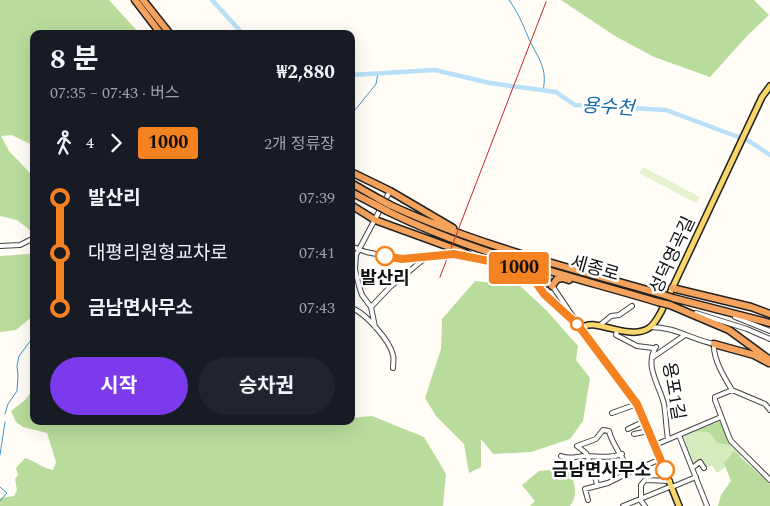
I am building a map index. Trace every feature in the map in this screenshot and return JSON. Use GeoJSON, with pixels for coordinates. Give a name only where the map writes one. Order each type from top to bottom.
{"type":"FeatureCollection","features":[{"type":"Feature","properties":{"kind":"highway"},"geometry":{"type":"LineString","coordinates":[[135,0],[158,30]]}},
{"type":"Feature","properties":{"kind":"highway"},"geometry":{"type":"LineString","coordinates":[[143,0],[167,30]]}},
{"type":"Feature","properties":{"kind":"highway"},"geometry":{"type":"LineString","coordinates":[[355,174],[390,191],[470,237]]}},
{"type":"Feature","properties":{"kind":"highway","name":"세종로"},"geometry":{"type":"LineString","coordinates":[[355,185],[379,199],[388,208],[413,224],[453,240],[500,255],[670,305],[729,330],[770,360]]}},
{"type":"Feature","properties":{"kind":"highway","name":"세종로"},"geometry":{"type":"LineString","coordinates":[[355,194],[376,205],[470,237],[673,298],[770,323]]}},
{"type":"Feature","properties":{"kind":"highway"},"geometry":{"type":"LineString","coordinates":[[355,208],[375,220],[456,249],[472,258]]}},
{"type":"Feature","properties":{"kind":"highway"},"geometry":{"type":"LineString","coordinates":[[500,255],[545,274],[547,278],[544,286]]}},
{"type":"Feature","properties":{"kind":"highway"},"geometry":{"type":"LineString","coordinates":[[553,288],[557,279],[562,278],[615,289]]}},
{"type":"Feature","properties":{"kind":"highway"},"geometry":{"type":"LineString","coordinates":[[672,288],[770,314]]}},
{"type":"Feature","properties":{"kind":"highway"},"geometry":{"type":"LineString","coordinates":[[714,344],[754,355],[770,364]]}},
{"type":"Feature","properties":{"kind":"main road","name":"성덕영곡길"},"geometry":{"type":"LineString","coordinates":[[650,327],[656,320],[672,288],[762,96],[770,86]]}},
{"type":"Feature","properties":{"kind":"main road"},"geometry":{"type":"LineString","coordinates":[[579,326],[590,325],[617,330],[641,331],[650,327]]}},
{"type":"Feature","properties":{"kind":"main road"},"geometry":{"type":"LineString","coordinates":[[579,326],[637,404],[679,506]]}},
{"type":"Feature","properties":{"kind":"street"},"geometry":{"type":"LineString","coordinates":[[375,327],[371,307],[362,295],[355,269],[358,250],[390,191]]}},
{"type":"Feature","properties":{"kind":"street"},"geometry":{"type":"LineString","coordinates":[[0,246],[16,245],[30,240]]}},
{"type":"Feature","properties":{"kind":"street"},"geometry":{"type":"LineString","coordinates":[[355,248],[402,259],[454,254],[514,266],[529,273],[544,286]]}},
{"type":"Feature","properties":{"kind":"street"},"geometry":{"type":"LineString","coordinates":[[371,307],[390,287],[425,258]]}},
{"type":"Feature","properties":{"kind":"street"},"geometry":{"type":"LineString","coordinates":[[544,286],[548,284],[553,288],[579,326]]}},
{"type":"Feature","properties":{"kind":"street"},"geometry":{"type":"LineString","coordinates":[[544,286],[542,292],[579,326]]}},
{"type":"Feature","properties":{"kind":"street"},"geometry":{"type":"LineString","coordinates":[[546,295],[551,293],[553,288]]}},
{"type":"Feature","properties":{"kind":"street"},"geometry":{"type":"LineString","coordinates":[[692,302],[770,331]]}},
{"type":"Feature","properties":{"kind":"street"},"geometry":{"type":"LineString","coordinates":[[599,326],[611,316],[619,315],[632,306]]}},
{"type":"Feature","properties":{"kind":"street"},"geometry":{"type":"LineString","coordinates":[[677,308],[747,329],[770,339]]}},
{"type":"Feature","properties":{"kind":"street"},"geometry":{"type":"LineString","coordinates":[[355,310],[364,314],[390,348],[393,355],[393,368]]}},
{"type":"Feature","properties":{"kind":"street"},"geometry":{"type":"LineString","coordinates":[[650,327],[675,330],[692,338],[714,344],[720,368],[732,390],[765,404],[770,410]]}},
{"type":"Feature","properties":{"kind":"street"},"geometry":{"type":"LineString","coordinates":[[617,330],[616,336],[638,346],[655,348],[652,354],[653,357]]}},
{"type":"Feature","properties":{"kind":"street","name":"용포1길"},"geometry":{"type":"LineString","coordinates":[[668,439],[664,404],[651,360],[685,335]]}},
{"type":"Feature","properties":{"kind":"street"},"geometry":{"type":"LineString","coordinates":[[732,390],[716,397],[714,400],[731,441],[770,480]]}},
{"type":"Feature","properties":{"kind":"street"},"geometry":{"type":"LineString","coordinates":[[612,413],[637,404]]}},
{"type":"Feature","properties":{"kind":"street"},"geometry":{"type":"LineString","coordinates":[[655,445],[721,417]]}},
{"type":"Feature","properties":{"kind":"street"},"geometry":{"type":"LineString","coordinates":[[628,429],[645,421]]}},
{"type":"Feature","properties":{"kind":"street"},"geometry":{"type":"LineString","coordinates":[[597,485],[595,473],[588,456],[577,446],[596,439],[606,429],[622,454],[630,472]]}},
{"type":"Feature","properties":{"kind":"street"},"geometry":{"type":"LineString","coordinates":[[634,434],[649,431]]}},
{"type":"Feature","properties":{"kind":"street"},"geometry":{"type":"LineString","coordinates":[[679,435],[707,506]]}},
{"type":"Feature","properties":{"kind":"street"},"geometry":{"type":"LineString","coordinates":[[561,456],[567,458],[588,456],[604,458],[622,454]]}},
{"type":"Feature","properties":{"kind":"street"},"geometry":{"type":"LineString","coordinates":[[588,500],[585,489],[608,483],[661,459]]}},
{"type":"Feature","properties":{"kind":"street"},"geometry":{"type":"LineString","coordinates":[[692,468],[700,462],[704,468]]}},
{"type":"Feature","properties":{"kind":"street"},"geometry":{"type":"LineString","coordinates":[[642,467],[647,480]]}},
{"type":"Feature","properties":{"kind":"street"},"geometry":{"type":"LineString","coordinates":[[623,506],[642,504],[671,485],[696,477]]}},
{"type":"Feature","properties":{"kind":"street"},"geometry":{"type":"LineString","coordinates":[[642,504],[640,485],[645,480],[671,485]]}},
{"type":"Feature","properties":{"kind":"green space"},"geometry":{"type":"Polygon","coordinates":[[[0,0],[109,0],[136,30],[30,30],[30,144],[12,135],[1,136],[9,151],[30,173],[30,230],[17,220],[0,216],[0,0]]]}},
{"type":"Feature","properties":{"kind":"green space"},"geometry":{"type":"Polygon","coordinates":[[[561,0],[754,0],[769,15],[710,77],[654,57],[615,36],[561,0]]]}},
{"type":"Feature","properties":{"kind":"green space"},"geometry":{"type":"Polygon","coordinates":[[[643,167],[700,197],[696,203],[639,173],[643,167]]]}},
{"type":"Feature","properties":{"kind":"green space"},"geometry":{"type":"Polygon","coordinates":[[[30,254],[30,318],[16,330],[0,332],[0,256],[30,254]]]}},
{"type":"Feature","properties":{"kind":"green space"},"geometry":{"type":"Polygon","coordinates":[[[475,281],[519,285],[546,310],[578,346],[576,360],[590,378],[583,421],[570,439],[531,452],[493,454],[481,439],[481,467],[469,473],[464,444],[436,416],[425,398],[441,349],[442,319],[475,281]]]}},
{"type":"Feature","properties":{"kind":"green space"},"geometry":{"type":"Polygon","coordinates":[[[30,393],[30,425],[355,425],[355,418],[372,416],[424,437],[446,474],[443,506],[0,506],[0,498],[14,496],[17,490],[15,479],[18,475],[16,468],[25,458],[53,470],[56,462],[47,433],[23,427],[16,422],[11,411],[30,393]]]}},
{"type":"Feature","properties":{"kind":"green space"},"geometry":{"type":"Polygon","coordinates":[[[721,421],[727,439],[742,455],[717,473],[712,465],[706,468],[700,461],[693,465],[683,436],[721,421]]]}},
{"type":"Feature","properties":{"kind":"green space"},"geometry":{"type":"Polygon","coordinates":[[[720,422],[730,445],[717,443],[709,433],[695,432],[720,422]]]}},
{"type":"Feature","properties":{"kind":"green space"},"geometry":{"type":"Polygon","coordinates":[[[734,451],[770,484],[770,506],[718,506],[721,495],[731,481],[724,463],[734,451]]]}},
{"type":"Feature","properties":{"kind":"green space"},"geometry":{"type":"Polygon","coordinates":[[[569,470],[573,479],[575,493],[570,506],[530,506],[535,501],[522,485],[539,471],[569,470]]]}},
{"type":"Feature","properties":{"kind":"waterway","name":"용수천"},"geometry":{"type":"LineString","coordinates":[[212,0],[239,30]]}},
{"type":"Feature","properties":{"kind":"waterway"},"geometry":{"type":"LineString","coordinates":[[509,0],[518,14],[543,69],[543,91]]}},
{"type":"Feature","properties":{"kind":"waterway","name":"용수천"},"geometry":{"type":"LineString","coordinates":[[355,75],[435,70],[490,83],[556,92],[575,105],[666,110],[749,141],[770,155]]}},
{"type":"Feature","properties":{"kind":"waterway"},"geometry":{"type":"LineString","coordinates":[[355,110],[376,84],[378,73]]}},
{"type":"Feature","properties":{"kind":"waterway"},"geometry":{"type":"LineString","coordinates":[[5,414],[8,404],[17,391],[19,356],[30,341]]}},
{"type":"Feature","properties":{"kind":"waterway"},"geometry":{"type":"LineString","coordinates":[[0,455],[5,422]]}},
{"type":"Feature","properties":{"kind":"waterway"},"geometry":{"type":"LineString","coordinates":[[0,487],[7,493],[0,501]]}},
{"type":"Feature","properties":{"kind":"railway"},"geometry":{"type":"LineString","coordinates":[[440,277],[546,2]]}},
{"type":"Feature","properties":{"kind":"bus line","name":"1000"},"geometry":{"type":"LineString","coordinates":[[385,256],[402,259],[454,254],[514,266],[529,273],[542,288],[542,292],[562,308],[578,325],[637,404],[665,470]]}},
{"type":"Feature","properties":{"kind":"place","name":"발산리"},"geometry":{"type":"Point","coordinates":[385,256]}},
{"type":"Feature","properties":{"kind":"place","name":"금남면사무소"},"geometry":{"type":"Point","coordinates":[665,470]}}]}
